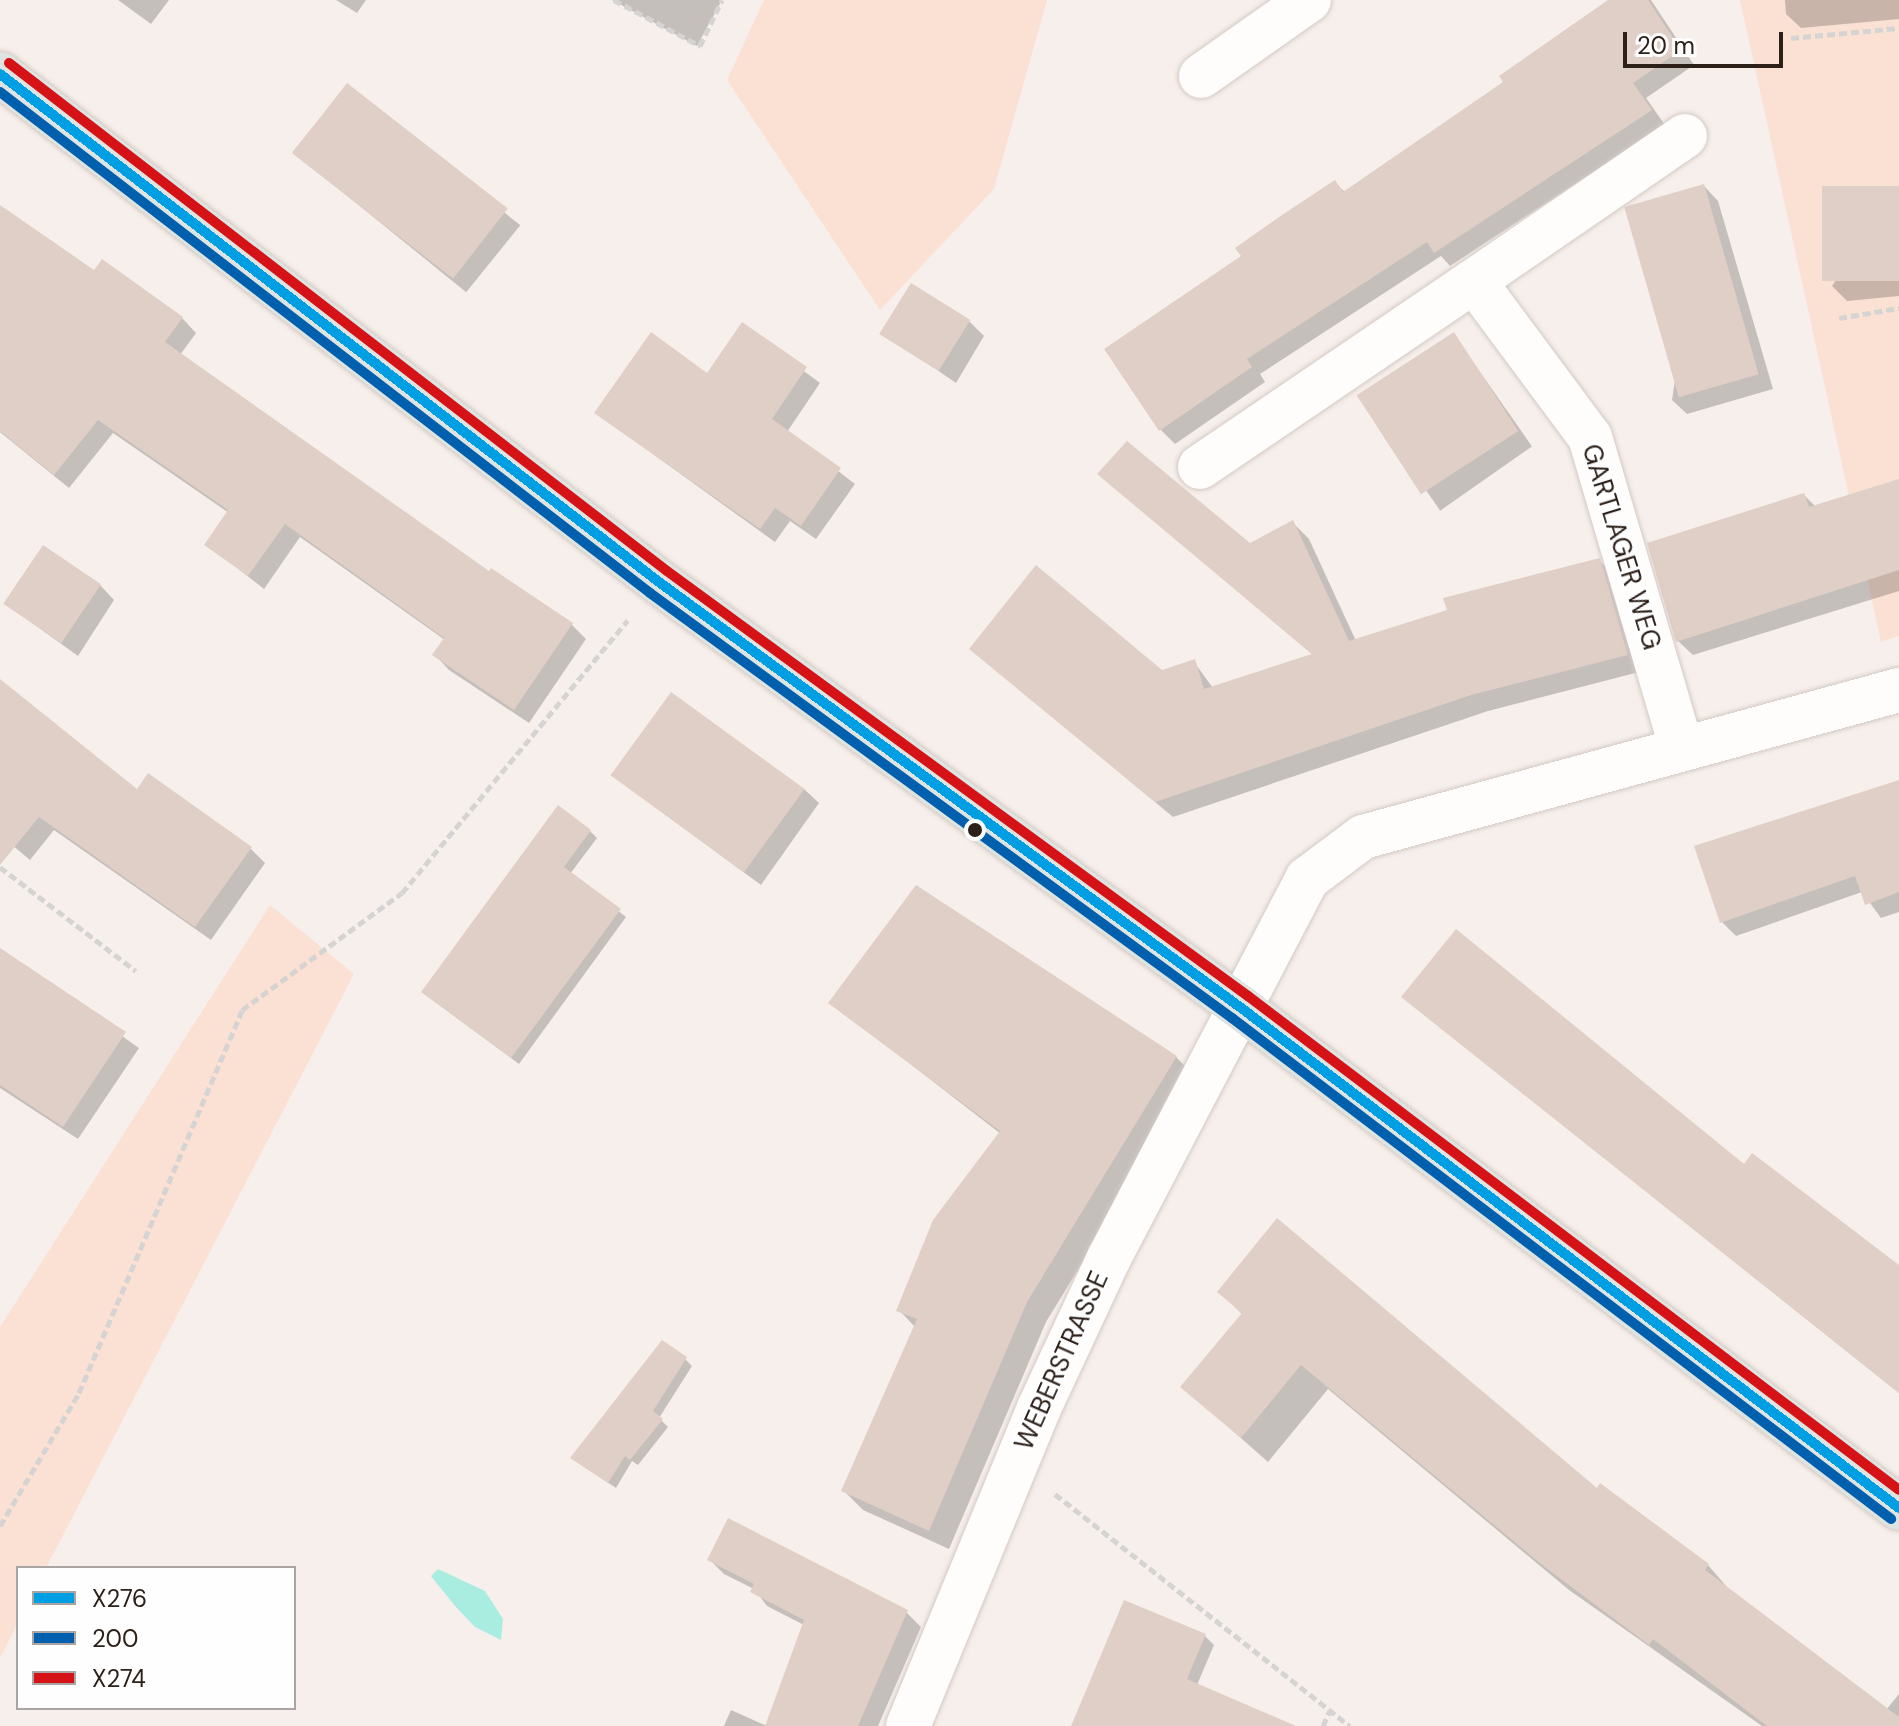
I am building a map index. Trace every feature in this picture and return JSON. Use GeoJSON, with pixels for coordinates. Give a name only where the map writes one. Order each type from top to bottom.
{"type":"FeatureCollection","features":[{"type":"Feature","properties":{"kind":"main road"},"geometry":{"type":"LineString","coordinates":[[0,74],[659,582],[1240,1007],[1899,1508]]}},
{"type":"Feature","properties":{"kind":"street"},"geometry":{"type":"LineString","coordinates":[[1201,76],[1309,0]]}},
{"type":"Feature","properties":{"kind":"street"},"geometry":{"type":"LineString","coordinates":[[1200,467],[1685,136]]}},
{"type":"Feature","properties":{"kind":"street","name":"GARTLAGER WEG"},"geometry":{"type":"LineString","coordinates":[[1474,281],[1590,437],[1682,749]]}},
{"type":"Feature","properties":{"kind":"street"},"geometry":{"type":"LineString","coordinates":[[1240,1007],[1307,879],[1363,837],[1899,690]]}},
{"type":"Feature","properties":{"kind":"street","name":"WEBERSTRASSE"},"geometry":{"type":"LineString","coordinates":[[908,1726],[1016,1464],[1109,1258],[1240,1007]]}},
{"type":"Feature","properties":{"kind":"path"},"geometry":{"type":"LineString","coordinates":[[614,0],[700,46],[722,0]]}},
{"type":"Feature","properties":{"kind":"path"},"geometry":{"type":"LineString","coordinates":[[1791,38],[1899,28]]}},
{"type":"Feature","properties":{"kind":"path"},"geometry":{"type":"LineString","coordinates":[[1839,318],[1899,308]]}},
{"type":"Feature","properties":{"kind":"path"},"geometry":{"type":"LineString","coordinates":[[0,1526],[79,1393],[242,1010],[402,893],[659,582]]}},
{"type":"Feature","properties":{"kind":"path"},"geometry":{"type":"LineString","coordinates":[[0,867],[136,971]]}},
{"type":"Feature","properties":{"kind":"path"},"geometry":{"type":"LineString","coordinates":[[1016,1464],[1350,1726]]}},
{"type":"Feature","properties":{"kind":"path"},"geometry":{"type":"LineString","coordinates":[[1323,1726],[1330,1710]]}},
{"type":"Feature","properties":{"kind":"shaded area"},"geometry":{"type":"Polygon","coordinates":[[[764,0],[1047,0],[994,189],[880,310],[727,80],[764,0]]]}},
{"type":"Feature","properties":{"kind":"shaded area"},"geometry":{"type":"Polygon","coordinates":[[[1740,0],[1899,0],[1899,636],[1881,642],[1740,0]]]}},
{"type":"Feature","properties":{"kind":"shaded area"},"geometry":{"type":"Polygon","coordinates":[[[270,905],[354,974],[47,1566],[16,1566],[16,1627],[0,1658],[0,1327],[270,905]]]}},
{"type":"Feature","properties":{"kind":"water"},"geometry":{"type":"Polygon","coordinates":[[[438,1569],[485,1591],[503,1619],[501,1640],[475,1627],[455,1606],[431,1576],[438,1569]]]}},
{"type":"Feature","properties":{"kind":"building"},"geometry":{"type":"Polygon","coordinates":[[[1608,0],[1648,0],[1681,50],[1633,83],[1652,110],[1434,253],[1427,242],[1247,359],[1252,367],[1159,431],[1104,349],[1241,256],[1235,248],[1285,213],[1335,180],[1343,192],[1503,82],[1499,76],[1608,0]]]}},
{"type":"Feature","properties":{"kind":"building"},"geometry":{"type":"Polygon","coordinates":[[[347,83],[508,209],[453,279],[292,153],[347,83]]]}},
{"type":"Feature","properties":{"kind":"building"},"geometry":{"type":"Polygon","coordinates":[[[1704,184],[1759,374],[1679,397],[1624,207],[1704,184]]]}},
{"type":"Feature","properties":{"kind":"building"},"geometry":{"type":"Polygon","coordinates":[[[1822,186],[1899,186],[1899,281],[1822,281],[1822,186]]]}},
{"type":"Feature","properties":{"kind":"building"},"geometry":{"type":"Polygon","coordinates":[[[0,205],[94,270],[102,259],[183,317],[165,342],[489,571],[491,568],[573,623],[514,710],[432,655],[444,638],[285,524],[248,576],[204,545],[228,510],[98,420],[54,475],[0,431],[0,205]]]}},
{"type":"Feature","properties":{"kind":"building"},"geometry":{"type":"Polygon","coordinates":[[[911,283],[970,320],[939,371],[879,334],[911,283]]]}},
{"type":"Feature","properties":{"kind":"building"},"geometry":{"type":"Polygon","coordinates":[[[742,322],[807,367],[772,419],[841,468],[801,526],[775,508],[760,529],[594,413],[651,332],[707,373],[742,322]]]}},
{"type":"Feature","properties":{"kind":"building"},"geometry":{"type":"Polygon","coordinates":[[[1454,332],[1518,431],[1421,494],[1357,395],[1454,332]]]}},
{"type":"Feature","properties":{"kind":"building"},"geometry":{"type":"Polygon","coordinates":[[[1127,441],[1250,543],[1293,520],[1349,641],[1447,610],[1443,598],[1600,558],[1628,655],[1471,695],[1155,802],[969,649],[1036,565],[1162,670],[1195,659],[1204,689],[1312,654],[1097,474],[1127,441]]]}},
{"type":"Feature","properties":{"kind":"building"},"geometry":{"type":"Polygon","coordinates":[[[1899,479],[1899,570],[1676,642],[1647,543],[1804,493],[1809,507],[1899,479]]]}},
{"type":"Feature","properties":{"kind":"building"},"geometry":{"type":"Polygon","coordinates":[[[43,545],[101,584],[61,643],[3,604],[43,545]]]}},
{"type":"Feature","properties":{"kind":"building"},"geometry":{"type":"Polygon","coordinates":[[[0,679],[137,789],[148,773],[252,847],[195,927],[39,817],[0,865],[0,679]]]}},
{"type":"Feature","properties":{"kind":"building"},"geometry":{"type":"Polygon","coordinates":[[[671,692],[804,789],[744,872],[610,775],[671,692]]]}},
{"type":"Feature","properties":{"kind":"building"},"geometry":{"type":"Polygon","coordinates":[[[1899,780],[1899,892],[1865,905],[1855,876],[1720,923],[1694,846],[1899,780]]]}},
{"type":"Feature","properties":{"kind":"building"},"geometry":{"type":"Polygon","coordinates":[[[558,805],[591,830],[564,867],[621,909],[511,1058],[421,992],[558,805]]]}},
{"type":"Feature","properties":{"kind":"building"},"geometry":{"type":"Polygon","coordinates":[[[916,885],[1177,1056],[1027,1302],[929,1531],[841,1491],[917,1319],[896,1311],[933,1220],[1000,1131],[828,1003],[916,885]]]}},
{"type":"Feature","properties":{"kind":"building"},"geometry":{"type":"Polygon","coordinates":[[[1456,929],[1744,1164],[1752,1153],[1899,1265],[1899,1393],[1401,997],[1456,929]]]}},
{"type":"Feature","properties":{"kind":"building"},"geometry":{"type":"Polygon","coordinates":[[[0,948],[126,1032],[63,1127],[0,1085],[0,948]]]}},
{"type":"Feature","properties":{"kind":"building"},"geometry":{"type":"Polygon","coordinates":[[[1277,1218],[1597,1488],[1600,1483],[1709,1564],[1705,1570],[1899,1717],[1899,1726],[1767,1726],[1653,1639],[1649,1645],[1541,1564],[1301,1365],[1241,1438],[1180,1387],[1242,1313],[1217,1292],[1277,1218]]]}},
{"type":"Feature","properties":{"kind":"building"},"geometry":{"type":"Polygon","coordinates":[[[662,1340],[687,1357],[653,1411],[663,1419],[630,1460],[625,1456],[608,1483],[570,1458],[662,1340]]]}},
{"type":"Feature","properties":{"kind":"building"},"geometry":{"type":"Polygon","coordinates":[[[728,1518],[908,1610],[858,1726],[765,1726],[804,1620],[750,1592],[754,1584],[707,1560],[728,1518]]]}},
{"type":"Feature","properties":{"kind":"building"},"geometry":{"type":"Polygon","coordinates":[[[1124,1600],[1206,1634],[1187,1679],[1296,1726],[1071,1726],[1124,1600]]]}},
{"type":"Feature","properties":{"kind":"transit line","name":"X274"},"geometry":{"type":"LineString","coordinates":[[9,63],[667,571],[1248,996],[1899,1490]]}},
{"type":"Feature","properties":{"kind":"transit line","name":"X276"},"geometry":{"type":"LineString","coordinates":[[0,74],[659,582],[1240,1007],[1899,1508]]}},
{"type":"Feature","properties":{"kind":"transit line","name":"200"},"geometry":{"type":"LineString","coordinates":[[0,92],[650,593],[1232,1018],[1891,1519]]}}]}
